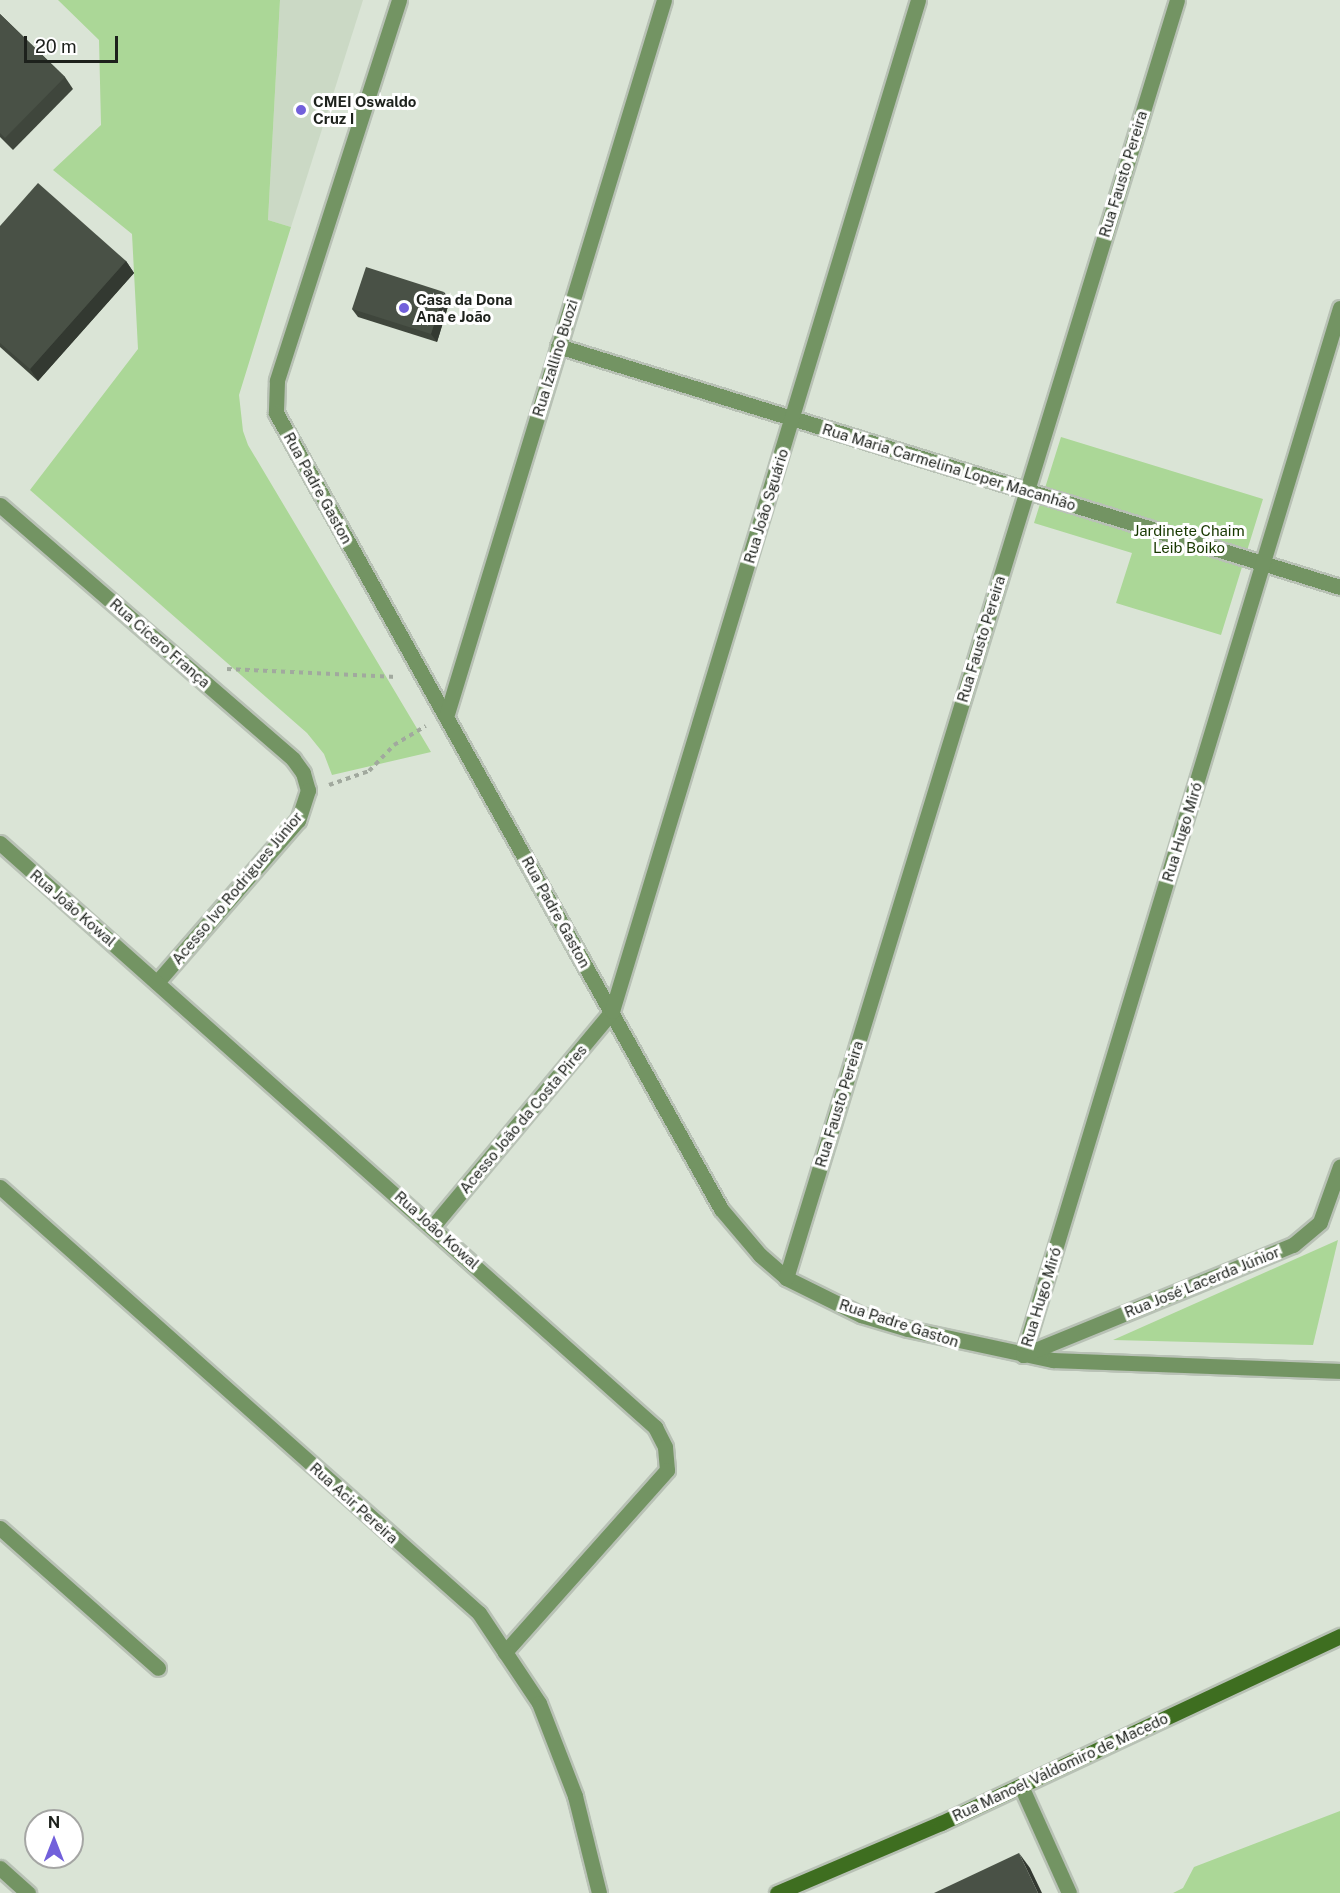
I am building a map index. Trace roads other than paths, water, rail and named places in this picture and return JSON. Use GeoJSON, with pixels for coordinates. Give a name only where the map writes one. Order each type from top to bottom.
{"type":"FeatureCollection","features":[{"type":"Feature","properties":{"kind":"main road","name":"Rua Manoel Valdomiro de Macedo"},"geometry":{"type":"LineString","coordinates":[[777,1893],[1021,1786],[1340,1636]]}},
{"type":"Feature","properties":{"kind":"street","name":"Rua Padre Gaston"},"geometry":{"type":"LineString","coordinates":[[399,0],[274,398],[276,413],[721,1209],[760,1255],[786,1278],[861,1314],[959,1342],[1023,1355],[1158,1366],[1340,1371]]}},
{"type":"Feature","properties":{"kind":"street","name":"Rua Izallino Buozi"},"geometry":{"type":"LineString","coordinates":[[446,717],[664,0]]}},
{"type":"Feature","properties":{"kind":"street","name":"Rua João Sguário"},"geometry":{"type":"LineString","coordinates":[[612,1011],[918,0]]}},
{"type":"Feature","properties":{"kind":"street","name":"Rua Fausto Pereira"},"geometry":{"type":"LineString","coordinates":[[786,1278],[1177,0]]}},
{"type":"Feature","properties":{"kind":"street","name":"Rua Hugo Miró"},"geometry":{"type":"LineString","coordinates":[[1023,1355],[1340,308]]}},
{"type":"Feature","properties":{"kind":"street","name":"Rua Maria Carmelina Loper Macanhão"},"geometry":{"type":"LineString","coordinates":[[558,346],[1340,588]]}},
{"type":"Feature","properties":{"kind":"street","name":"Rua Cícero França"},"geometry":{"type":"LineString","coordinates":[[0,505],[293,759],[308,790]]}},
{"type":"Feature","properties":{"kind":"street","name":"Acesso Ivo Rodrigues Júnior"},"geometry":{"type":"LineString","coordinates":[[157,982],[298,820],[306,804],[308,790]]}},
{"type":"Feature","properties":{"kind":"street","name":"Rua João Kowal"},"geometry":{"type":"LineString","coordinates":[[0,843],[433,1226],[654,1427],[665,1447],[667,1470],[505,1652]]}},
{"type":"Feature","properties":{"kind":"street","name":"Acesso João da Costa Pires"},"geometry":{"type":"LineString","coordinates":[[433,1226],[612,1011]]}},
{"type":"Feature","properties":{"kind":"street","name":"Rua José Lacerda Júnior"},"geometry":{"type":"LineString","coordinates":[[1023,1355],[1293,1245],[1320,1222],[1340,1166]]}},
{"type":"Feature","properties":{"kind":"street","name":"Rua Acir Pereira"},"geometry":{"type":"LineString","coordinates":[[0,1188],[479,1613],[539,1703],[575,1796],[599,1893]]}},
{"type":"Feature","properties":{"kind":"street"},"geometry":{"type":"LineString","coordinates":[[0,1528],[158,1668]]}},
{"type":"Feature","properties":{"kind":"street"},"geometry":{"type":"LineString","coordinates":[[1021,1786],[1069,1893]]}},
{"type":"Feature","properties":{"kind":"street"},"geometry":{"type":"LineString","coordinates":[[0,1868],[28,1893]]}},
{"type":"Feature","properties":{"kind":"place","name":"CMEI Oswaldo Cruz I"},"geometry":{"type":"Point","coordinates":[301,110]}},
{"type":"Feature","properties":{"kind":"place","name":"Casa da Dona Ana e João"},"geometry":{"type":"Point","coordinates":[404,308]}},
{"type":"Feature","properties":{"kind":"park label","name":"Jardinete Chaim Leib Boiko"},"geometry":{"type":"Point","coordinates":[1189,538]}}]}
